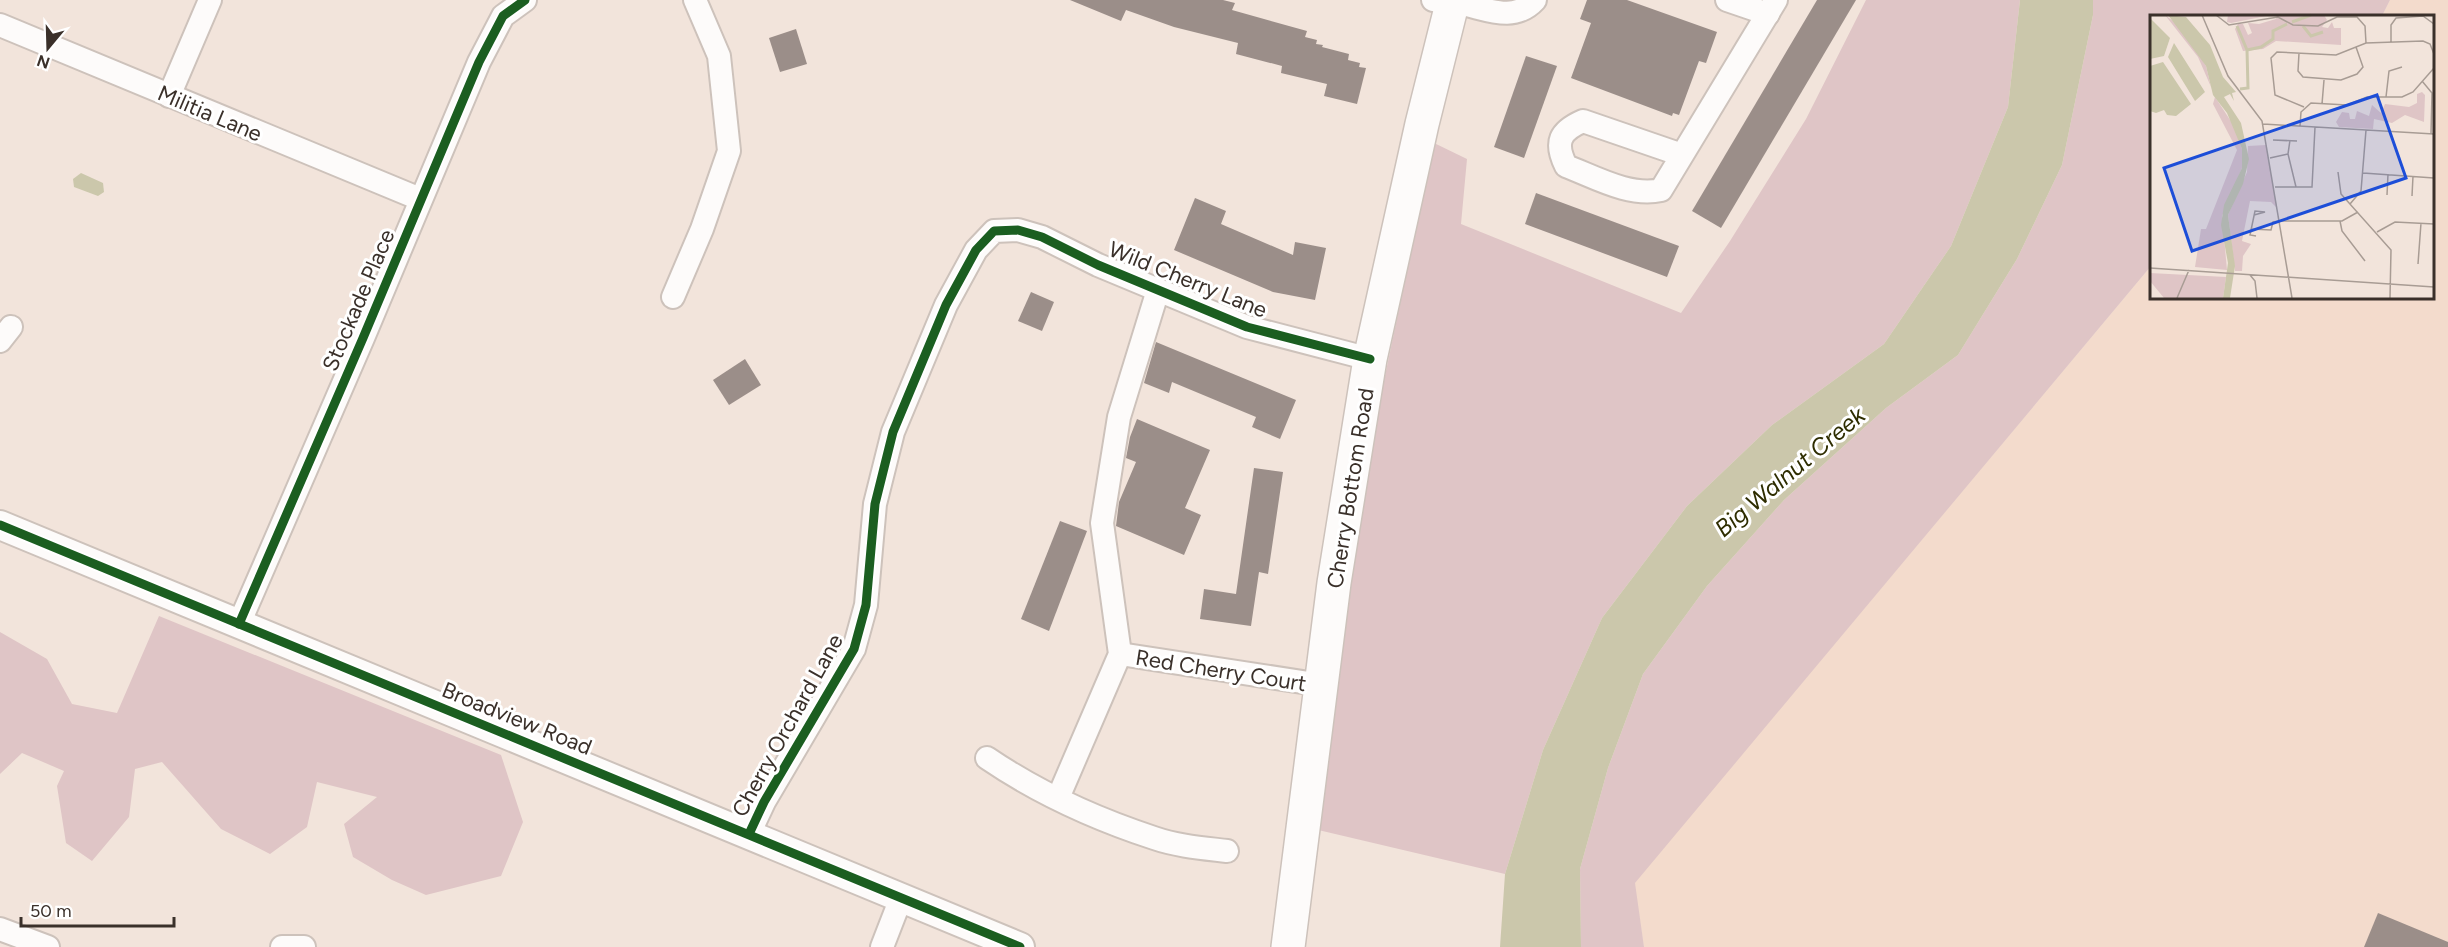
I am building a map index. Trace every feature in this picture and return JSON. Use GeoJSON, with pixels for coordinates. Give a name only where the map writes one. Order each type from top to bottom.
{"type":"FeatureCollection","features":[{"type":"Feature","properties":{"kind":"main road","name":"Cherry Bottom Road"},"geometry":{"type":"LineString","coordinates":[[1288,947],[1334,583],[1370,359],[1422,124],[1446,1]]}},
{"type":"Feature","properties":{"kind":"street"},"geometry":{"type":"LineString","coordinates":[[169,96],[210,0]]}},
{"type":"Feature","properties":{"kind":"street","name":"Stockade Place"},"geometry":{"type":"LineString","coordinates":[[239,624],[479,62],[503,16],[525,0]]}},
{"type":"Feature","properties":{"kind":"street"},"geometry":{"type":"LineString","coordinates":[[673,297],[702,229],[729,151],[719,56],[695,0]]}},
{"type":"Feature","properties":{"kind":"street"},"geometry":{"type":"LineString","coordinates":[[1446,1],[1499,14],[1517,12],[1534,0]]}},
{"type":"Feature","properties":{"kind":"street"},"geometry":{"type":"LineString","coordinates":[[1682,155],[1583,121],[1569,127],[1560,139],[1560,153],[1566,166],[1633,191],[1647,193],[1661,190],[1772,7],[1727,0]]}},
{"type":"Feature","properties":{"kind":"street","name":"Militia Lane"},"geometry":{"type":"LineString","coordinates":[[0,25],[420,200]]}},
{"type":"Feature","properties":{"kind":"street","name":"Wild Cherry Lane"},"geometry":{"type":"LineString","coordinates":[[994,231],[1018,230],[1042,237],[1098,265],[1246,327],[1370,359]]}},
{"type":"Feature","properties":{"kind":"street","name":"Cherry Orchard Lane"},"geometry":{"type":"LineString","coordinates":[[750,834],[764,802],[854,649],[866,605],[874,504],[893,432],[946,305],[976,249],[994,231]]}},
{"type":"Feature","properties":{"kind":"street","name":"Red Cherry Court"},"geometry":{"type":"LineString","coordinates":[[1058,798],[1120,654],[1102,523],[1119,417],[1158,290]]}},
{"type":"Feature","properties":{"kind":"street","name":"Broadview Road"},"geometry":{"type":"LineString","coordinates":[[0,525],[1020,947]]}},
{"type":"Feature","properties":{"kind":"street","name":"Red Cherry Court"},"geometry":{"type":"LineString","coordinates":[[1120,654],[1322,685]]}},
{"type":"Feature","properties":{"kind":"street"},"geometry":{"type":"LineString","coordinates":[[987,758],[1024,783],[1155,839],[1183,846],[1227,851]]}},
{"type":"Feature","properties":{"kind":"street"},"geometry":{"type":"LineString","coordinates":[[882,947],[901,898]]}},
{"type":"Feature","properties":{"kind":"street"},"geometry":{"type":"LineString","coordinates":[[0,929],[48,947]]}},
{"type":"Feature","properties":{"kind":"street"},"geometry":{"type":"LineString","coordinates":[[282,947],[304,947]]}},
{"type":"Feature","properties":{"kind":"shaded area"},"geometry":{"type":"Polygon","coordinates":[[[1866,0],[2020,0],[2008,107],[1951,246],[1884,344],[1772,425],[1687,506],[1602,618],[1543,750],[1505,874],[1314,829],[1369,452],[1432,142],[1467,159],[1461,224],[1681,313],[1730,241],[1806,119],[1866,0]]]}},
{"type":"Feature","properties":{"kind":"shaded area"},"geometry":{"type":"Polygon","coordinates":[[[2093,0],[2390,0],[2382,15],[2150,15],[2150,267],[1635,883],[1644,947],[1581,947],[1580,869],[1608,768],[1643,674],[1707,586],[1784,500],[1886,408],[1958,355],[2017,259],[2062,165],[2093,15],[2093,0]]]}},
{"type":"Feature","properties":{"kind":"shaded area"},"geometry":{"type":"Polygon","coordinates":[[[2390,0],[2448,0],[2448,947],[1644,947],[1634,883],[2150,267],[2150,298],[2433,298],[2433,15],[2382,15],[2390,0]]]}},
{"type":"Feature","properties":{"kind":"shaded area"},"geometry":{"type":"Polygon","coordinates":[[[159,616],[501,755],[523,822],[501,876],[426,895],[392,880],[353,857],[344,824],[377,797],[317,782],[307,827],[270,854],[221,829],[162,762],[135,769],[129,817],[92,861],[66,843],[57,786],[64,771],[22,753],[0,774],[0,632],[47,659],[72,704],[117,713],[159,616]]]}},
{"type":"Feature","properties":{"kind":"water","name":"Big Walnut Creek"},"geometry":{"type":"Polygon","coordinates":[[[2020,0],[2093,0],[2093,15],[2062,165],[2017,259],[1958,355],[1886,408],[1784,500],[1707,586],[1643,674],[1608,768],[1580,869],[1581,947],[1500,947],[1505,874],[1543,750],[1602,618],[1687,506],[1772,425],[1884,344],[1951,246],[2008,107],[2020,0]]]}},
{"type":"Feature","properties":{"kind":"water"},"geometry":{"type":"Polygon","coordinates":[[[81,173],[103,183],[104,192],[98,196],[74,187],[73,179],[81,173]]]}},
{"type":"Feature","properties":{"kind":"building"},"geometry":{"type":"Polygon","coordinates":[[[1070,0],[1223,0],[1235,3],[1232,10],[1307,31],[1305,37],[1317,40],[1316,44],[1349,54],[1348,60],[1360,63],[1359,67],[1366,68],[1357,104],[1324,96],[1327,84],[1281,73],[1282,66],[1236,54],[1238,43],[1174,27],[1126,10],[1121,21],[1070,0]]]}},
{"type":"Feature","properties":{"kind":"building"},"geometry":{"type":"Polygon","coordinates":[[[1587,0],[1627,0],[1717,32],[1706,63],[1699,61],[1679,115],[1673,113],[1672,116],[1571,78],[1591,23],[1580,19],[1587,0]]]}},
{"type":"Feature","properties":{"kind":"building"},"geometry":{"type":"Polygon","coordinates":[[[1817,0],[1856,0],[1721,228],[1692,211],[1817,0]]]}},
{"type":"Feature","properties":{"kind":"building"},"geometry":{"type":"Polygon","coordinates":[[[796,29],[807,64],[780,72],[769,38],[796,29]]]}},
{"type":"Feature","properties":{"kind":"building"},"geometry":{"type":"Polygon","coordinates":[[[1526,56],[1557,66],[1524,158],[1494,147],[1526,56]]]}},
{"type":"Feature","properties":{"kind":"building"},"geometry":{"type":"Polygon","coordinates":[[[1536,193],[1679,246],[1667,277],[1525,224],[1536,193]]]}},
{"type":"Feature","properties":{"kind":"building"},"geometry":{"type":"Polygon","coordinates":[[[1195,198],[1226,211],[1221,224],[1293,255],[1295,242],[1326,248],[1315,300],[1273,292],[1174,250],[1195,198]]]}},
{"type":"Feature","properties":{"kind":"building"},"geometry":{"type":"Polygon","coordinates":[[[1031,292],[1054,302],[1042,331],[1018,321],[1031,292]]]}},
{"type":"Feature","properties":{"kind":"building"},"geometry":{"type":"Polygon","coordinates":[[[1156,342],[1296,400],[1280,439],[1252,427],[1256,417],[1172,382],[1169,393],[1144,383],[1156,342]]]}},
{"type":"Feature","properties":{"kind":"building"},"geometry":{"type":"Polygon","coordinates":[[[745,359],[761,385],[729,405],[713,380],[745,359]]]}},
{"type":"Feature","properties":{"kind":"building"},"geometry":{"type":"Polygon","coordinates":[[[1137,419],[1210,450],[1185,508],[1201,515],[1184,555],[1116,526],[1119,502],[1136,462],[1126,458],[1130,437],[1137,419]]]}},
{"type":"Feature","properties":{"kind":"building"},"geometry":{"type":"Polygon","coordinates":[[[1254,468],[1283,472],[1268,574],[1259,572],[1251,626],[1200,619],[1204,589],[1236,594],[1254,468]]]}},
{"type":"Feature","properties":{"kind":"building"},"geometry":{"type":"Polygon","coordinates":[[[1060,521],[1087,531],[1049,631],[1021,619],[1060,521]]]}},
{"type":"Feature","properties":{"kind":"building"},"geometry":{"type":"Polygon","coordinates":[[[2378,913],[2448,942],[2448,947],[2364,947],[2378,913]]]}},
{"type":"Feature","properties":{"kind":"cycle path"},"geometry":{"type":"LineString","coordinates":[[239,624],[479,62],[503,16],[525,0]]}},
{"type":"Feature","properties":{"kind":"cycle path"},"geometry":{"type":"LineString","coordinates":[[749,834],[764,802],[854,649],[866,605],[875,504],[893,432],[946,305],[976,250],[994,231],[1018,230],[1042,237],[1098,265],[1247,327],[1370,359]]}},
{"type":"Feature","properties":{"kind":"cycle path"},"geometry":{"type":"LineString","coordinates":[[0,525],[1020,947]]}}]}
